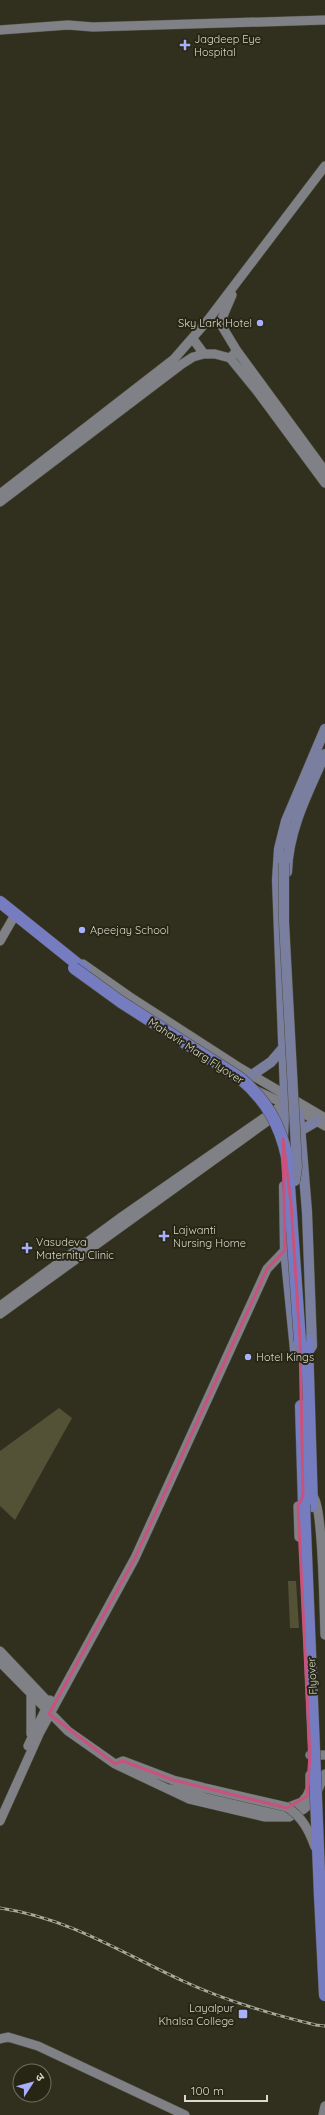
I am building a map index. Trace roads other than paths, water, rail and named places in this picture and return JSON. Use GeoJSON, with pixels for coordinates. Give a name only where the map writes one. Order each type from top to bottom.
{"type":"FeatureCollection","features":[{"type":"Feature","properties":{"kind":"highway"},"geometry":{"type":"LineString","coordinates":[[0,902],[14,918],[73,965]]}},
{"type":"Feature","properties":{"kind":"highway"},"geometry":{"type":"LineString","coordinates":[[0,911],[14,918]]}},
{"type":"Feature","properties":{"kind":"highway","name":"Mahavir Marg Flyover"},"geometry":{"type":"LineString","coordinates":[[73,965],[242,1074],[254,1084],[275,1112],[283,1126],[290,1148],[295,1181],[303,1348]]}},
{"type":"Feature","properties":{"kind":"highway","name":"Mahavir Marg Flyover"},"geometry":{"type":"LineString","coordinates":[[73,965],[121,1002],[240,1078],[251,1087],[270,1110],[279,1129],[287,1157],[303,1348]]}},
{"type":"Feature","properties":{"kind":"highway"},"geometry":{"type":"LineString","coordinates":[[303,1348],[308,1500]]}},
{"type":"Feature","properties":{"kind":"highway","name":"Flyover"},"geometry":{"type":"LineString","coordinates":[[308,1500],[325,1833]]}},
{"type":"Feature","properties":{"kind":"highway","name":"Flyover"},"geometry":{"type":"LineString","coordinates":[[308,1500],[319,1856],[325,1995]]}},
{"type":"Feature","properties":{"kind":"main road"},"geometry":{"type":"LineString","coordinates":[[286,859],[290,981],[291,1107],[283,1153],[286,1250],[295,1350],[312,1346],[307,1212],[300,1130],[291,1107],[285,1094],[277,880],[279,849],[286,821],[325,729]]}},
{"type":"Feature","properties":{"kind":"main road"},"geometry":{"type":"LineString","coordinates":[[295,1181],[297,1167],[284,922],[286,859],[293,830],[325,754]]}},
{"type":"Feature","properties":{"kind":"main road"},"geometry":{"type":"LineString","coordinates":[[252,1075],[271,1062],[283,1048]]}},
{"type":"Feature","properties":{"kind":"main road"},"geometry":{"type":"LineString","coordinates":[[300,1130],[322,1122]]}},
{"type":"Feature","properties":{"kind":"street"},"geometry":{"type":"LineString","coordinates":[[0,30],[68,25],[93,27],[325,20]]}},
{"type":"Feature","properties":{"kind":"street"},"geometry":{"type":"LineString","coordinates":[[0,494],[174,359],[193,339],[237,284],[325,166]]}},
{"type":"Feature","properties":{"kind":"street"},"geometry":{"type":"LineString","coordinates":[[220,323],[237,284]]}},
{"type":"Feature","properties":{"kind":"street"},"geometry":{"type":"LineString","coordinates":[[208,320],[220,323],[237,351],[325,471]]}},
{"type":"Feature","properties":{"kind":"street"},"geometry":{"type":"LineString","coordinates":[[193,339],[204,354]]}},
{"type":"Feature","properties":{"kind":"street"},"geometry":{"type":"LineString","coordinates":[[230,358],[237,351]]}},
{"type":"Feature","properties":{"kind":"street"},"geometry":{"type":"LineString","coordinates":[[0,502],[182,364],[193,357],[204,354],[216,354],[230,358],[257,391],[325,483]]}},
{"type":"Feature","properties":{"kind":"street"},"geometry":{"type":"LineString","coordinates":[[0,941],[14,918]]}},
{"type":"Feature","properties":{"kind":"street"},"geometry":{"type":"LineString","coordinates":[[291,1107],[285,1094],[252,1075],[130,997],[78,961],[70,969],[86,982],[145,1023],[245,1085],[322,1122]]}},
{"type":"Feature","properties":{"kind":"street"},"geometry":{"type":"LineString","coordinates":[[0,1306],[123,1216],[291,1107]]}},
{"type":"Feature","properties":{"kind":"street"},"geometry":{"type":"LineString","coordinates":[[0,1314],[291,1107]]}},
{"type":"Feature","properties":{"kind":"street"},"geometry":{"type":"LineString","coordinates":[[0,1809],[31,1737],[49,1708],[168,1478],[231,1334],[240,1325],[266,1269],[286,1250]]}},
{"type":"Feature","properties":{"kind":"street"},"geometry":{"type":"LineString","coordinates":[[170,1790],[193,1791],[266,1809],[281,1810],[302,1802],[310,1790],[310,1755],[298,1506],[308,1500],[317,1501],[325,1636]]}},
{"type":"Feature","properties":{"kind":"street"},"geometry":{"type":"LineString","coordinates":[[0,1651],[68,1731],[115,1764],[189,1799],[265,1817],[289,1817],[304,1809],[313,1801],[325,1774]]}},
{"type":"Feature","properties":{"kind":"street"},"geometry":{"type":"LineString","coordinates":[[0,1662],[31,1696],[49,1708]]}},
{"type":"Feature","properties":{"kind":"street"},"geometry":{"type":"LineString","coordinates":[[31,1696],[31,1737]]}},
{"type":"Feature","properties":{"kind":"street"},"geometry":{"type":"LineString","coordinates":[[0,1821],[49,1708]]}},
{"type":"Feature","properties":{"kind":"street"},"geometry":{"type":"LineString","coordinates":[[310,1755],[325,1755]]}},
{"type":"Feature","properties":{"kind":"street","name":"Flyover"},"geometry":{"type":"LineString","coordinates":[[115,1764],[123,1761],[173,1780],[287,1807],[297,1814],[304,1823],[319,1856]]}},
{"type":"Feature","properties":{"kind":"street"},"geometry":{"type":"LineString","coordinates":[[0,2039],[8,2037],[38,2046],[185,2115]]}},
{"type":"Feature","properties":{"kind":"street"},"geometry":{"type":"LineString","coordinates":[[323,2115],[325,2106]]}},
{"type":"Feature","properties":{"kind":"railway"},"geometry":{"type":"LineString","coordinates":[[0,1908],[26,1913],[72,1928],[183,1981],[232,2001],[282,2016],[325,2026]]}},
{"type":"Feature","properties":{"kind":"place","name":"Jagdeep Eye Hospital"},"geometry":{"type":"Point","coordinates":[185,45]}},
{"type":"Feature","properties":{"kind":"place","name":"Sky Lark Hotel"},"geometry":{"type":"Point","coordinates":[260,323]}},
{"type":"Feature","properties":{"kind":"place","name":"Apeejay School"},"geometry":{"type":"Point","coordinates":[82,930]}},
{"type":"Feature","properties":{"kind":"place","name":"Lajwanti Nursing Home"},"geometry":{"type":"Point","coordinates":[164,1236]}},
{"type":"Feature","properties":{"kind":"place","name":"Vasudeva Maternity Clinic"},"geometry":{"type":"Point","coordinates":[27,1248]}},
{"type":"Feature","properties":{"kind":"place","name":"Hotel Kings"},"geometry":{"type":"Point","coordinates":[248,1357]}},
{"type":"Feature","properties":{"kind":"place","name":"Layalpur Khalsa College"},"geometry":{"type":"Point","coordinates":[243,2014]}}]}
